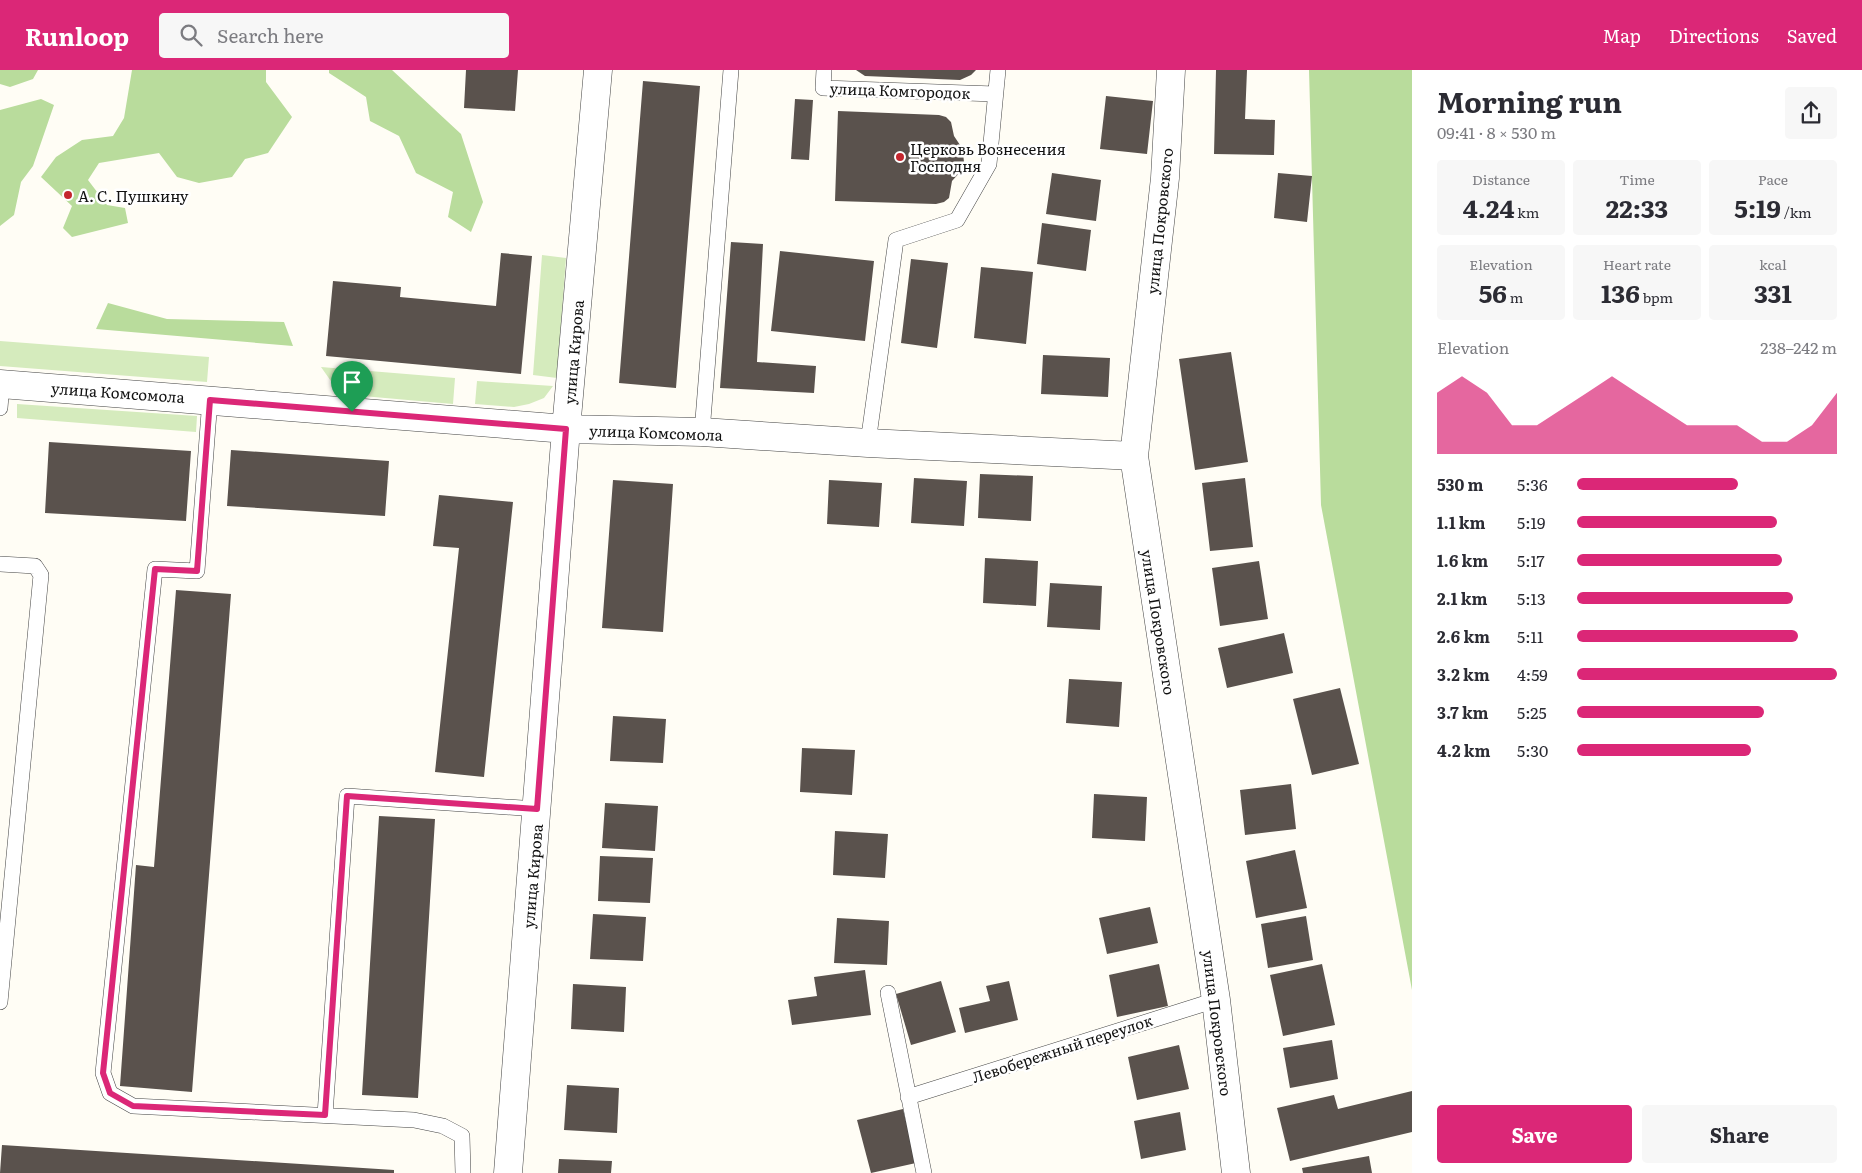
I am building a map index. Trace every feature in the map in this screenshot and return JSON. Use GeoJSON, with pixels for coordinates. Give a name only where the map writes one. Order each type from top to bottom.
{"type":"FeatureCollection","features":[{"type":"Feature","properties":{"kind":"street","name":"улица Кирова"},"geometry":{"type":"LineString","coordinates":[[508,1173],[566,429],[598,70]]}},
{"type":"Feature","properties":{"kind":"street","name":"улица Покровского"},"geometry":{"type":"LineString","coordinates":[[1172,70],[1165,178],[1134,456],[1216,1000],[1236,1173]]}},
{"type":"Feature","properties":{"kind":"street","name":"улица Комсомола"},"geometry":{"type":"LineString","coordinates":[[1,392],[210,400],[566,429],[702,432],[868,443],[1134,456]]}},
{"type":"Feature","properties":{"kind":"lane"},"geometry":{"type":"LineString","coordinates":[[702,432],[731,70]]}},
{"type":"Feature","properties":{"kind":"lane","name":"улица Комгородок"},"geometry":{"type":"LineString","coordinates":[[824,70],[823,88],[995,94]]}},
{"type":"Feature","properties":{"kind":"lane"},"geometry":{"type":"LineString","coordinates":[[868,443],[896,240],[957,220],[989,164],[998,70]]}},
{"type":"Feature","properties":{"kind":"lane"},"geometry":{"type":"LineString","coordinates":[[210,400],[197,571],[155,569],[103,1073],[110,1093],[133,1106],[414,1120],[443,1126],[462,1136],[463,1173]]}},
{"type":"Feature","properties":{"kind":"lane"},"geometry":{"type":"LineString","coordinates":[[0,564],[35,566],[42,575],[0,1002]]}},
{"type":"Feature","properties":{"kind":"lane"},"geometry":{"type":"LineString","coordinates":[[325,1115],[347,796],[537,809]]}},
{"type":"Feature","properties":{"kind":"lane"},"geometry":{"type":"LineString","coordinates":[[888,993],[924,1173]]}},
{"type":"Feature","properties":{"kind":"lane","name":"Левобережный переулок"},"geometry":{"type":"LineString","coordinates":[[908,1097],[1216,1000]]}},
{"type":"Feature","properties":{"kind":"green space"},"geometry":{"type":"Polygon","coordinates":[[[0,70],[38,70],[33,79],[10,87],[0,84],[0,70]]]}},
{"type":"Feature","properties":{"kind":"green space"},"geometry":{"type":"Polygon","coordinates":[[[132,70],[266,70],[266,82],[292,117],[268,153],[245,159],[232,177],[199,183],[177,177],[159,153],[99,163],[88,180],[107,205],[125,208],[128,223],[72,237],[63,228],[72,206],[41,177],[56,157],[82,140],[113,136],[124,118],[132,70]]]}},
{"type":"Feature","properties":{"kind":"green space"},"geometry":{"type":"Polygon","coordinates":[[[329,70],[392,70],[461,134],[483,202],[471,232],[448,217],[453,192],[416,173],[399,136],[370,121],[366,97],[329,73],[329,70]]]}},
{"type":"Feature","properties":{"kind":"green space"},"geometry":{"type":"Polygon","coordinates":[[[1309,70],[1412,70],[1412,990],[1321,505],[1309,70]]]}},
{"type":"Feature","properties":{"kind":"green space"},"geometry":{"type":"Polygon","coordinates":[[[41,99],[54,105],[33,166],[21,182],[14,215],[0,226],[0,110],[41,99]]]}},
{"type":"Feature","properties":{"kind":"green space"},"geometry":{"type":"Polygon","coordinates":[[[542,255],[566,258],[557,378],[533,375],[542,255]]]}},
{"type":"Feature","properties":{"kind":"green space"},"geometry":{"type":"Polygon","coordinates":[[[108,303],[167,319],[284,322],[293,346],[96,329],[108,303]]]}},
{"type":"Feature","properties":{"kind":"green space"},"geometry":{"type":"Polygon","coordinates":[[[0,341],[209,357],[207,382],[0,366],[0,341]]]}},
{"type":"Feature","properties":{"kind":"green space"},"geometry":{"type":"Polygon","coordinates":[[[321,367],[455,378],[453,404],[340,394],[321,367]]]}},
{"type":"Feature","properties":{"kind":"green space"},"geometry":{"type":"Polygon","coordinates":[[[477,381],[553,386],[544,398],[514,407],[475,404],[477,381]]]}},
{"type":"Feature","properties":{"kind":"green space"},"geometry":{"type":"Polygon","coordinates":[[[17,404],[197,416],[196,432],[17,418],[17,404]]]}},
{"type":"Feature","properties":{"kind":"building"},"geometry":{"type":"Polygon","coordinates":[[[466,70],[518,70],[515,111],[464,108],[466,70]]]}},
{"type":"Feature","properties":{"kind":"building"},"geometry":{"type":"Polygon","coordinates":[[[856,70],[976,70],[971,75],[960,80],[865,76],[856,70]]]}},
{"type":"Feature","properties":{"kind":"building"},"geometry":{"type":"Polygon","coordinates":[[[1216,70],[1247,70],[1245,119],[1275,120],[1274,155],[1214,154],[1216,70]]]}},
{"type":"Feature","properties":{"kind":"building"},"geometry":{"type":"Polygon","coordinates":[[[643,81],[700,86],[676,388],[619,383],[643,81]]]}},
{"type":"Feature","properties":{"kind":"building"},"geometry":{"type":"Polygon","coordinates":[[[1106,96],[1153,101],[1147,154],[1100,149],[1106,96]]]}},
{"type":"Feature","properties":{"kind":"building"},"geometry":{"type":"Polygon","coordinates":[[[795,99],[813,100],[809,160],[791,159],[795,99]]]}},
{"type":"Feature","properties":{"kind":"building","name":"Церковь Вознесения Господня"},"geometry":{"type":"Polygon","coordinates":[[[838,111],[939,115],[946,117],[951,122],[954,136],[963,153],[964,162],[962,170],[952,181],[949,198],[944,202],[936,204],[835,201],[838,111]]]}},
{"type":"Feature","properties":{"kind":"building"},"geometry":{"type":"Polygon","coordinates":[[[1052,173],[1101,180],[1096,221],[1046,214],[1052,173]]]}},
{"type":"Feature","properties":{"kind":"building"},"geometry":{"type":"Polygon","coordinates":[[[1278,173],[1312,176],[1307,222],[1274,218],[1278,173]]]}},
{"type":"Feature","properties":{"kind":"building"},"geometry":{"type":"Polygon","coordinates":[[[1042,223],[1091,230],[1086,271],[1037,264],[1042,223]]]}},
{"type":"Feature","properties":{"kind":"building"},"geometry":{"type":"Polygon","coordinates":[[[731,242],[763,244],[757,362],[816,366],[814,393],[720,388],[731,242]]]}},
{"type":"Feature","properties":{"kind":"building"},"geometry":{"type":"Polygon","coordinates":[[[780,251],[874,261],[865,341],[771,331],[780,251]]]}},
{"type":"Feature","properties":{"kind":"building"},"geometry":{"type":"Polygon","coordinates":[[[501,253],[532,256],[521,374],[326,356],[333,281],[401,287],[400,297],[496,306],[501,253]]]}},
{"type":"Feature","properties":{"kind":"building"},"geometry":{"type":"Polygon","coordinates":[[[911,259],[948,263],[937,348],[901,343],[911,259]]]}},
{"type":"Feature","properties":{"kind":"building"},"geometry":{"type":"Polygon","coordinates":[[[981,267],[1033,272],[1026,344],[974,338],[981,267]]]}},
{"type":"Feature","properties":{"kind":"building"},"geometry":{"type":"Polygon","coordinates":[[[1231,352],[1248,462],[1195,470],[1179,359],[1231,352]]]}},
{"type":"Feature","properties":{"kind":"building"},"geometry":{"type":"Polygon","coordinates":[[[1043,355],[1110,358],[1108,397],[1041,394],[1043,355]]]}},
{"type":"Feature","properties":{"kind":"building"},"geometry":{"type":"Polygon","coordinates":[[[49,442],[191,451],[186,521],[45,513],[49,442]]]}},
{"type":"Feature","properties":{"kind":"building"},"geometry":{"type":"Polygon","coordinates":[[[231,450],[389,461],[385,516],[227,506],[231,450]]]}},
{"type":"Feature","properties":{"kind":"building"},"geometry":{"type":"Polygon","coordinates":[[[980,474],[1033,476],[1031,521],[978,518],[980,474]]]}},
{"type":"Feature","properties":{"kind":"building"},"geometry":{"type":"Polygon","coordinates":[[[914,478],[967,481],[964,526],[911,523],[914,478]]]}},
{"type":"Feature","properties":{"kind":"building"},"geometry":{"type":"Polygon","coordinates":[[[1245,478],[1253,547],[1210,551],[1202,483],[1245,478]]]}},
{"type":"Feature","properties":{"kind":"building"},"geometry":{"type":"Polygon","coordinates":[[[613,480],[673,484],[663,632],[602,628],[613,480]]]}},
{"type":"Feature","properties":{"kind":"building"},"geometry":{"type":"Polygon","coordinates":[[[829,480],[882,483],[879,527],[827,524],[829,480]]]}},
{"type":"Feature","properties":{"kind":"building"},"geometry":{"type":"Polygon","coordinates":[[[439,495],[513,502],[484,777],[435,772],[459,548],[433,546],[439,495]]]}},
{"type":"Feature","properties":{"kind":"building"},"geometry":{"type":"Polygon","coordinates":[[[985,558],[1038,561],[1036,606],[983,603],[985,558]]]}},
{"type":"Feature","properties":{"kind":"building"},"geometry":{"type":"Polygon","coordinates":[[[1259,561],[1268,619],[1220,626],[1212,568],[1259,561]]]}},
{"type":"Feature","properties":{"kind":"building"},"geometry":{"type":"Polygon","coordinates":[[[1050,583],[1102,586],[1100,630],[1047,627],[1050,583]]]}},
{"type":"Feature","properties":{"kind":"building"},"geometry":{"type":"Polygon","coordinates":[[[176,590],[231,594],[192,1092],[120,1086],[136,865],[154,867],[176,590]]]}},
{"type":"Feature","properties":{"kind":"building"},"geometry":{"type":"Polygon","coordinates":[[[1284,633],[1293,673],[1227,688],[1218,648],[1284,633]]]}},
{"type":"Feature","properties":{"kind":"building"},"geometry":{"type":"Polygon","coordinates":[[[1069,679],[1122,682],[1119,727],[1066,723],[1069,679]]]}},
{"type":"Feature","properties":{"kind":"building"},"geometry":{"type":"Polygon","coordinates":[[[1340,688],[1359,764],[1312,775],[1293,699],[1340,688]]]}},
{"type":"Feature","properties":{"kind":"building"},"geometry":{"type":"Polygon","coordinates":[[[613,716],[666,719],[663,763],[610,761],[613,716]]]}},
{"type":"Feature","properties":{"kind":"building"},"geometry":{"type":"Polygon","coordinates":[[[802,748],[855,750],[852,795],[800,792],[802,748]]]}},
{"type":"Feature","properties":{"kind":"building"},"geometry":{"type":"Polygon","coordinates":[[[1291,784],[1296,829],[1245,835],[1240,790],[1291,784]]]}},
{"type":"Feature","properties":{"kind":"building"},"geometry":{"type":"Polygon","coordinates":[[[1094,794],[1147,797],[1145,841],[1092,838],[1094,794]]]}},
{"type":"Feature","properties":{"kind":"building"},"geometry":{"type":"Polygon","coordinates":[[[605,803],[658,806],[655,851],[602,848],[605,803]]]}},
{"type":"Feature","properties":{"kind":"building"},"geometry":{"type":"Polygon","coordinates":[[[379,816],[435,819],[418,1098],[362,1095],[379,816]]]}},
{"type":"Feature","properties":{"kind":"building"},"geometry":{"type":"Polygon","coordinates":[[[835,831],[888,834],[885,878],[833,875],[835,831]]]}},
{"type":"Feature","properties":{"kind":"building"},"geometry":{"type":"Polygon","coordinates":[[[1295,850],[1307,908],[1256,918],[1246,861],[1295,850]]]}},
{"type":"Feature","properties":{"kind":"building"},"geometry":{"type":"Polygon","coordinates":[[[600,856],[653,858],[650,903],[598,901],[600,856]]]}},
{"type":"Feature","properties":{"kind":"building"},"geometry":{"type":"Polygon","coordinates":[[[1150,907],[1158,943],[1107,954],[1099,918],[1150,907]]]}},
{"type":"Feature","properties":{"kind":"building"},"geometry":{"type":"Polygon","coordinates":[[[593,914],[646,917],[643,961],[590,959],[593,914]]]}},
{"type":"Feature","properties":{"kind":"building"},"geometry":{"type":"Polygon","coordinates":[[[1306,916],[1313,960],[1268,968],[1261,924],[1306,916]]]}},
{"type":"Feature","properties":{"kind":"building"},"geometry":{"type":"Polygon","coordinates":[[[837,918],[889,921],[887,965],[834,963],[837,918]]]}},
{"type":"Feature","properties":{"kind":"building"},"geometry":{"type":"Polygon","coordinates":[[[1159,964],[1168,1006],[1117,1017],[1109,975],[1159,964]]]}},
{"type":"Feature","properties":{"kind":"building"},"geometry":{"type":"Polygon","coordinates":[[[1322,964],[1335,1025],[1283,1036],[1270,975],[1322,964]]]}},
{"type":"Feature","properties":{"kind":"building"},"geometry":{"type":"Polygon","coordinates":[[[865,970],[871,1015],[792,1025],[788,1000],[817,996],[814,977],[865,970]]]}},
{"type":"Feature","properties":{"kind":"building"},"geometry":{"type":"Polygon","coordinates":[[[941,981],[956,1032],[911,1045],[896,994],[941,981]]]}},
{"type":"Feature","properties":{"kind":"building"},"geometry":{"type":"Polygon","coordinates":[[[1009,981],[1018,1020],[965,1033],[959,1008],[990,1001],[986,986],[1009,981]]]}},
{"type":"Feature","properties":{"kind":"building"},"geometry":{"type":"Polygon","coordinates":[[[573,984],[626,987],[624,1032],[571,1029],[573,984]]]}},
{"type":"Feature","properties":{"kind":"building"},"geometry":{"type":"Polygon","coordinates":[[[1332,1040],[1338,1079],[1290,1088],[1283,1048],[1332,1040]]]}},
{"type":"Feature","properties":{"kind":"building"},"geometry":{"type":"Polygon","coordinates":[[[1179,1045],[1189,1089],[1137,1100],[1128,1057],[1179,1045]]]}},
{"type":"Feature","properties":{"kind":"building"},"geometry":{"type":"Polygon","coordinates":[[[567,1085],[619,1088],[617,1133],[564,1130],[567,1085]]]}},
{"type":"Feature","properties":{"kind":"building"},"geometry":{"type":"Polygon","coordinates":[[[1412,1091],[1412,1132],[1290,1161],[1277,1108],[1334,1095],[1338,1109],[1412,1091]]]}},
{"type":"Feature","properties":{"kind":"building"},"geometry":{"type":"Polygon","coordinates":[[[903,1109],[916,1163],[871,1173],[857,1120],[903,1109]]]}},
{"type":"Feature","properties":{"kind":"building"},"geometry":{"type":"Polygon","coordinates":[[[1180,1112],[1186,1150],[1141,1159],[1134,1121],[1180,1112]]]}},
{"type":"Feature","properties":{"kind":"building"},"geometry":{"type":"Polygon","coordinates":[[[2,1145],[394,1170],[394,1173],[0,1173],[2,1145]]]}},
{"type":"Feature","properties":{"kind":"building"},"geometry":{"type":"Polygon","coordinates":[[[1369,1156],[1372,1173],[1303,1173],[1302,1168],[1369,1156]]]}},
{"type":"Feature","properties":{"kind":"building"},"geometry":{"type":"Polygon","coordinates":[[[559,1159],[612,1161],[611,1173],[558,1173],[559,1159]]]}},
{"type":"Feature","properties":{"kind":"place","name":"Церковь Вознесения Господня"},"geometry":{"type":"Point","coordinates":[900,157]}},
{"type":"Feature","properties":{"kind":"place","name":"А. С. Пушкину"},"geometry":{"type":"Point","coordinates":[68,195]}},
{"type":"Feature","properties":{"kind":"route"},"geometry":{"type":"LineString","coordinates":[[210,400],[352,412],[566,429],[537,809],[347,796],[325,1115],[133,1106],[110,1093],[103,1073],[155,569],[197,571],[210,400]]}}]}
